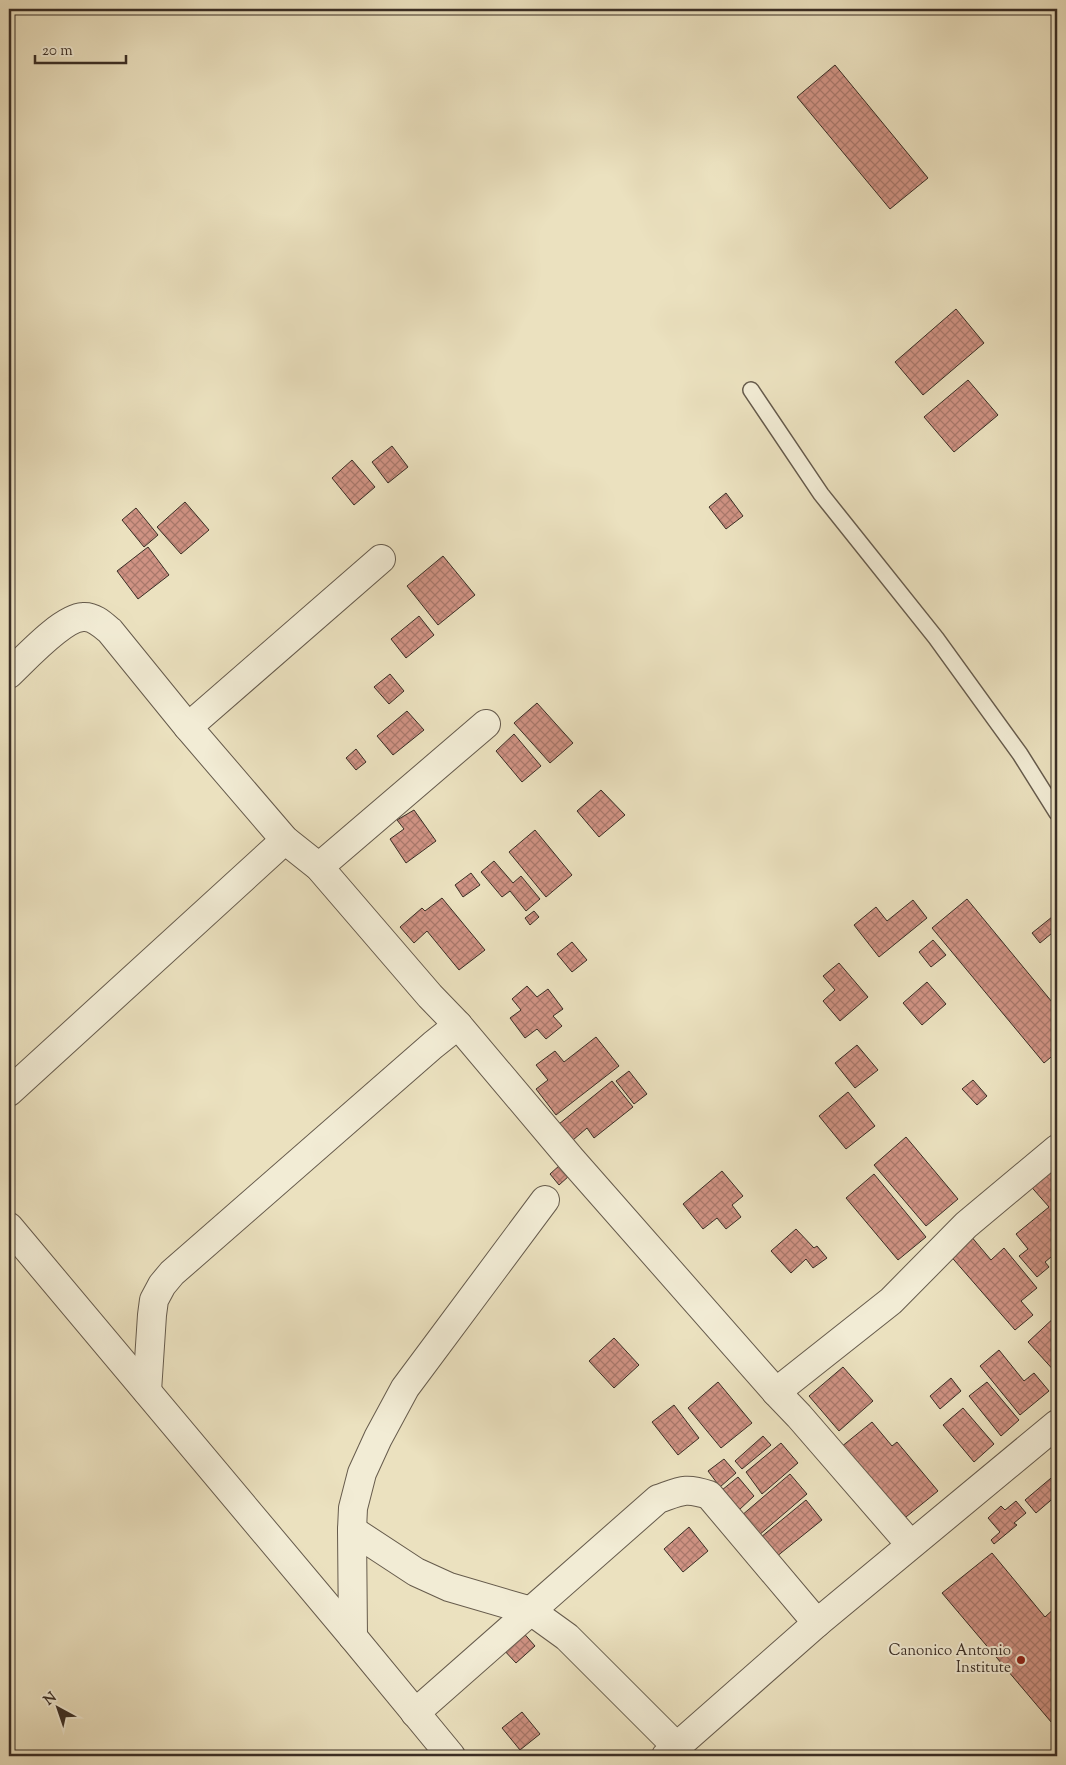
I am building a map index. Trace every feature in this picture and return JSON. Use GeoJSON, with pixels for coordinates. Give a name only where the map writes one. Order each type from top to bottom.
{"type":"FeatureCollection","features":[{"type":"Feature","properties":{"kind":"street"},"geometry":{"type":"LineString","coordinates":[[188,727],[381,559]]}},
{"type":"Feature","properties":{"kind":"street"},"geometry":{"type":"LineString","coordinates":[[9,674],[70,619],[85,616],[98,621],[110,631],[188,727],[285,840],[319,867],[430,996],[458,1025],[571,1159],[910,1544]]}},
{"type":"Feature","properties":{"kind":"street"},"geometry":{"type":"LineString","coordinates":[[319,867],[486,724]]}},
{"type":"Feature","properties":{"kind":"street"},"geometry":{"type":"LineString","coordinates":[[9,1092],[285,840]]}},
{"type":"Feature","properties":{"kind":"street"},"geometry":{"type":"LineString","coordinates":[[147,1391],[154,1300],[172,1272],[458,1025]]}},
{"type":"Feature","properties":{"kind":"street"},"geometry":{"type":"LineString","coordinates":[[776,1392],[891,1301],[966,1225],[1057,1149]]}},
{"type":"Feature","properties":{"kind":"street"},"geometry":{"type":"LineString","coordinates":[[353,1637],[353,1508],[362,1473],[378,1438],[405,1388],[545,1200]]}},
{"type":"Feature","properties":{"kind":"street"},"geometry":{"type":"LineString","coordinates":[[9,1227],[451,1756]]}},
{"type":"Feature","properties":{"kind":"street"},"geometry":{"type":"LineString","coordinates":[[352,1530],[416,1572],[449,1587],[531,1611],[567,1637],[672,1752],[817,1623],[1057,1424]]}},
{"type":"Feature","properties":{"kind":"street"},"geometry":{"type":"LineString","coordinates":[[415,1713],[658,1499],[680,1491],[693,1490],[709,1494],[817,1623]]}},
{"type":"Feature","properties":{"kind":"lane"},"geometry":{"type":"LineString","coordinates":[[751,390],[822,494],[936,638],[1020,754],[1057,813]]}},
{"type":"Feature","properties":{"kind":"building"},"geometry":{"type":"Polygon","coordinates":[[[835,65],[928,178],[890,209],[797,97],[835,65]]]}},
{"type":"Feature","properties":{"kind":"building"},"geometry":{"type":"Polygon","coordinates":[[[956,309],[984,343],[923,395],[895,362],[956,309]]]}},
{"type":"Feature","properties":{"kind":"building"},"geometry":{"type":"Polygon","coordinates":[[[968,380],[998,415],[954,452],[924,417],[968,380]]]}},
{"type":"Feature","properties":{"kind":"building"},"geometry":{"type":"Polygon","coordinates":[[[392,446],[408,467],[388,483],[372,462],[392,446]]]}},
{"type":"Feature","properties":{"kind":"building"},"geometry":{"type":"Polygon","coordinates":[[[352,460],[375,487],[354,505],[332,478],[352,460]]]}},
{"type":"Feature","properties":{"kind":"building"},"geometry":{"type":"Polygon","coordinates":[[[726,493],[743,516],[726,529],[709,507],[726,493]]]}},
{"type":"Feature","properties":{"kind":"building"},"geometry":{"type":"Polygon","coordinates":[[[185,502],[209,530],[181,554],[157,527],[185,502]]]}},
{"type":"Feature","properties":{"kind":"building"},"geometry":{"type":"Polygon","coordinates":[[[136,508],[158,535],[144,547],[122,520],[136,508]]]}},
{"type":"Feature","properties":{"kind":"building"},"geometry":{"type":"Polygon","coordinates":[[[148,547],[169,575],[138,599],[117,571],[148,547]]]}},
{"type":"Feature","properties":{"kind":"building"},"geometry":{"type":"Polygon","coordinates":[[[443,556],[475,595],[438,625],[407,586],[443,556]]]}},
{"type":"Feature","properties":{"kind":"building"},"geometry":{"type":"Polygon","coordinates":[[[419,616],[434,635],[406,658],[391,639],[419,616]]]}},
{"type":"Feature","properties":{"kind":"building"},"geometry":{"type":"Polygon","coordinates":[[[390,674],[404,691],[389,704],[374,687],[390,674]]]}},
{"type":"Feature","properties":{"kind":"building"},"geometry":{"type":"Polygon","coordinates":[[[537,703],[573,743],[550,763],[514,723],[537,703]]]}},
{"type":"Feature","properties":{"kind":"building"},"geometry":{"type":"Polygon","coordinates":[[[407,711],[424,730],[393,755],[377,736],[407,711]]]}},
{"type":"Feature","properties":{"kind":"building"},"geometry":{"type":"Polygon","coordinates":[[[514,734],[541,766],[522,782],[496,751],[514,734]]]}},
{"type":"Feature","properties":{"kind":"building"},"geometry":{"type":"Polygon","coordinates":[[[356,749],[366,762],[356,770],[346,758],[356,749]]]}},
{"type":"Feature","properties":{"kind":"building"},"geometry":{"type":"Polygon","coordinates":[[[601,790],[625,815],[599,837],[577,811],[601,790]]]}},
{"type":"Feature","properties":{"kind":"building"},"geometry":{"type":"Polygon","coordinates":[[[414,810],[436,841],[406,863],[390,839],[404,829],[397,820],[414,810]]]}},
{"type":"Feature","properties":{"kind":"building"},"geometry":{"type":"Polygon","coordinates":[[[535,830],[572,875],[546,897],[509,852],[535,830]]]}},
{"type":"Feature","properties":{"kind":"building"},"geometry":{"type":"Polygon","coordinates":[[[494,861],[513,883],[521,876],[540,899],[526,911],[510,891],[502,897],[481,872],[494,861]]]}},
{"type":"Feature","properties":{"kind":"building"},"geometry":{"type":"Polygon","coordinates":[[[471,873],[480,885],[463,897],[455,885],[471,873]]]}},
{"type":"Feature","properties":{"kind":"building"},"geometry":{"type":"Polygon","coordinates":[[[442,898],[485,950],[459,970],[427,931],[414,943],[400,927],[422,908],[425,911],[442,898]]]}},
{"type":"Feature","properties":{"kind":"building"},"geometry":{"type":"Polygon","coordinates":[[[967,899],[1057,1008],[1057,1052],[1044,1063],[932,928],[967,899]]]}},
{"type":"Feature","properties":{"kind":"building"},"geometry":{"type":"Polygon","coordinates":[[[913,900],[927,918],[879,957],[854,925],[876,907],[887,921],[913,900]]]}},
{"type":"Feature","properties":{"kind":"building"},"geometry":{"type":"Polygon","coordinates":[[[534,911],[539,917],[530,925],[525,918],[534,911]]]}},
{"type":"Feature","properties":{"kind":"building"},"geometry":{"type":"Polygon","coordinates":[[[1057,913],[1057,929],[1040,943],[1032,933],[1057,913]]]}},
{"type":"Feature","properties":{"kind":"building"},"geometry":{"type":"Polygon","coordinates":[[[933,940],[946,955],[931,967],[919,952],[933,940]]]}},
{"type":"Feature","properties":{"kind":"building"},"geometry":{"type":"Polygon","coordinates":[[[572,942],[587,960],[572,972],[557,954],[572,942]]]}},
{"type":"Feature","properties":{"kind":"building"},"geometry":{"type":"Polygon","coordinates":[[[839,963],[868,997],[840,1021],[823,1001],[835,990],[823,976],[839,963]]]}},
{"type":"Feature","properties":{"kind":"building"},"geometry":{"type":"Polygon","coordinates":[[[927,982],[946,1004],[922,1025],[903,1003],[927,982]]]}},
{"type":"Feature","properties":{"kind":"building"},"geometry":{"type":"Polygon","coordinates":[[[527,986],[537,997],[548,989],[563,1009],[553,1016],[562,1026],[546,1039],[537,1029],[525,1038],[510,1018],[521,1010],[512,999],[527,986]]]}},
{"type":"Feature","properties":{"kind":"building"},"geometry":{"type":"Polygon","coordinates":[[[596,1037],[619,1066],[556,1115],[536,1089],[548,1080],[536,1065],[555,1051],[564,1062],[596,1037]]]}},
{"type":"Feature","properties":{"kind":"building"},"geometry":{"type":"Polygon","coordinates":[[[857,1045],[878,1070],[855,1088],[835,1063],[857,1045]]]}},
{"type":"Feature","properties":{"kind":"building"},"geometry":{"type":"Polygon","coordinates":[[[629,1071],[647,1094],[634,1104],[616,1081],[629,1071]]]}},
{"type":"Feature","properties":{"kind":"building"},"geometry":{"type":"Polygon","coordinates":[[[973,1080],[987,1096],[977,1105],[962,1089],[973,1080]]]}},
{"type":"Feature","properties":{"kind":"building"},"geometry":{"type":"Polygon","coordinates":[[[612,1081],[633,1107],[594,1138],[587,1128],[573,1140],[559,1124],[612,1081]]]}},
{"type":"Feature","properties":{"kind":"building"},"geometry":{"type":"Polygon","coordinates":[[[848,1092],[875,1126],[846,1149],[819,1116],[848,1092]]]}},
{"type":"Feature","properties":{"kind":"building"},"geometry":{"type":"Polygon","coordinates":[[[906,1137],[958,1199],[926,1226],[874,1165],[906,1137]]]}},
{"type":"Feature","properties":{"kind":"building"},"geometry":{"type":"Polygon","coordinates":[[[1057,1161],[1057,1252],[1045,1262],[1049,1267],[1037,1277],[1019,1256],[1028,1249],[1016,1234],[1049,1207],[1027,1182],[1057,1161]]]}},
{"type":"Feature","properties":{"kind":"building"},"geometry":{"type":"Polygon","coordinates":[[[560,1165],[569,1176],[559,1185],[550,1174],[560,1165]]]}},
{"type":"Feature","properties":{"kind":"building"},"geometry":{"type":"Polygon","coordinates":[[[722,1171],[743,1196],[732,1205],[741,1217],[726,1229],[717,1218],[703,1229],[683,1204],[722,1171]]]}},
{"type":"Feature","properties":{"kind":"building"},"geometry":{"type":"Polygon","coordinates":[[[874,1174],[926,1237],[898,1260],[846,1198],[874,1174]]]}},
{"type":"Feature","properties":{"kind":"building"},"geometry":{"type":"Polygon","coordinates":[[[796,1229],[814,1248],[817,1246],[827,1258],[813,1268],[806,1259],[791,1273],[771,1251],[796,1229]]]}},
{"type":"Feature","properties":{"kind":"building"},"geometry":{"type":"Polygon","coordinates":[[[970,1235],[991,1260],[1004,1248],[1037,1288],[1021,1301],[1033,1315],[1015,1330],[948,1253],[970,1235]]]}},
{"type":"Feature","properties":{"kind":"building"},"geometry":{"type":"Polygon","coordinates":[[[1057,1315],[1057,1374],[1028,1342],[1057,1315]]]}},
{"type":"Feature","properties":{"kind":"building"},"geometry":{"type":"Polygon","coordinates":[[[614,1338],[639,1365],[614,1388],[589,1361],[614,1338]]]}},
{"type":"Feature","properties":{"kind":"building"},"geometry":{"type":"Polygon","coordinates":[[[999,1350],[1024,1381],[1034,1373],[1049,1391],[1020,1415],[980,1366],[999,1350]]]}},
{"type":"Feature","properties":{"kind":"building"},"geometry":{"type":"Polygon","coordinates":[[[843,1367],[873,1401],[839,1431],[809,1396],[843,1367]]]}},
{"type":"Feature","properties":{"kind":"building"},"geometry":{"type":"Polygon","coordinates":[[[951,1378],[961,1391],[940,1409],[930,1396],[951,1378]]]}},
{"type":"Feature","properties":{"kind":"building"},"geometry":{"type":"Polygon","coordinates":[[[718,1382],[752,1423],[721,1448],[688,1408],[718,1382]]]}},
{"type":"Feature","properties":{"kind":"building"},"geometry":{"type":"Polygon","coordinates":[[[987,1382],[1019,1420],[1001,1436],[969,1396],[987,1382]]]}},
{"type":"Feature","properties":{"kind":"building"},"geometry":{"type":"Polygon","coordinates":[[[674,1405],[699,1438],[678,1455],[652,1422],[674,1405]]]}},
{"type":"Feature","properties":{"kind":"building"},"geometry":{"type":"Polygon","coordinates":[[[963,1408],[994,1444],[974,1462],[943,1425],[963,1408]]]}},
{"type":"Feature","properties":{"kind":"building"},"geometry":{"type":"Polygon","coordinates":[[[872,1422],[892,1446],[897,1442],[938,1491],[901,1521],[841,1447],[872,1422]]]}},
{"type":"Feature","properties":{"kind":"building"},"geometry":{"type":"Polygon","coordinates":[[[763,1436],[771,1445],[742,1469],[735,1461],[763,1436]]]}},
{"type":"Feature","properties":{"kind":"building"},"geometry":{"type":"Polygon","coordinates":[[[781,1443],[798,1463],[762,1494],[746,1472],[781,1443]]]}},
{"type":"Feature","properties":{"kind":"building"},"geometry":{"type":"Polygon","coordinates":[[[724,1459],[736,1473],[720,1487],[708,1471],[724,1459]]]}},
{"type":"Feature","properties":{"kind":"building"},"geometry":{"type":"Polygon","coordinates":[[[1057,1473],[1057,1495],[1036,1513],[1025,1500],[1057,1473]]]}},
{"type":"Feature","properties":{"kind":"building"},"geometry":{"type":"Polygon","coordinates":[[[790,1474],[807,1494],[751,1542],[734,1522],[790,1474]]]}},
{"type":"Feature","properties":{"kind":"building"},"geometry":{"type":"Polygon","coordinates":[[[738,1477],[754,1496],[739,1510],[722,1490],[738,1477]]]}},
{"type":"Feature","properties":{"kind":"building"},"geometry":{"type":"Polygon","coordinates":[[[806,1500],[822,1520],[771,1561],[755,1542],[806,1500]]]}},
{"type":"Feature","properties":{"kind":"building"},"geometry":{"type":"Polygon","coordinates":[[[1016,1501],[1026,1513],[1014,1523],[1017,1525],[994,1544],[991,1540],[1000,1532],[988,1518],[1001,1506],[1005,1510],[1016,1501]]]}},
{"type":"Feature","properties":{"kind":"building"},"geometry":{"type":"Polygon","coordinates":[[[689,1527],[708,1551],[683,1572],[664,1549],[689,1527]]]}},
{"type":"Feature","properties":{"kind":"building"},"geometry":{"type":"Polygon","coordinates":[[[992,1553],[1045,1617],[1057,1606],[1057,1729],[942,1593],[992,1553]]]}},
{"type":"Feature","properties":{"kind":"building"},"geometry":{"type":"Polygon","coordinates":[[[520,1629],[535,1646],[516,1663],[501,1647],[520,1629]]]}},
{"type":"Feature","properties":{"kind":"building"},"geometry":{"type":"Polygon","coordinates":[[[522,1712],[540,1734],[520,1750],[502,1728],[522,1712]]]}},
{"type":"Feature","properties":{"kind":"place","name":"Canonico Antonio Institute"},"geometry":{"type":"Point","coordinates":[1021,1660]}}]}
